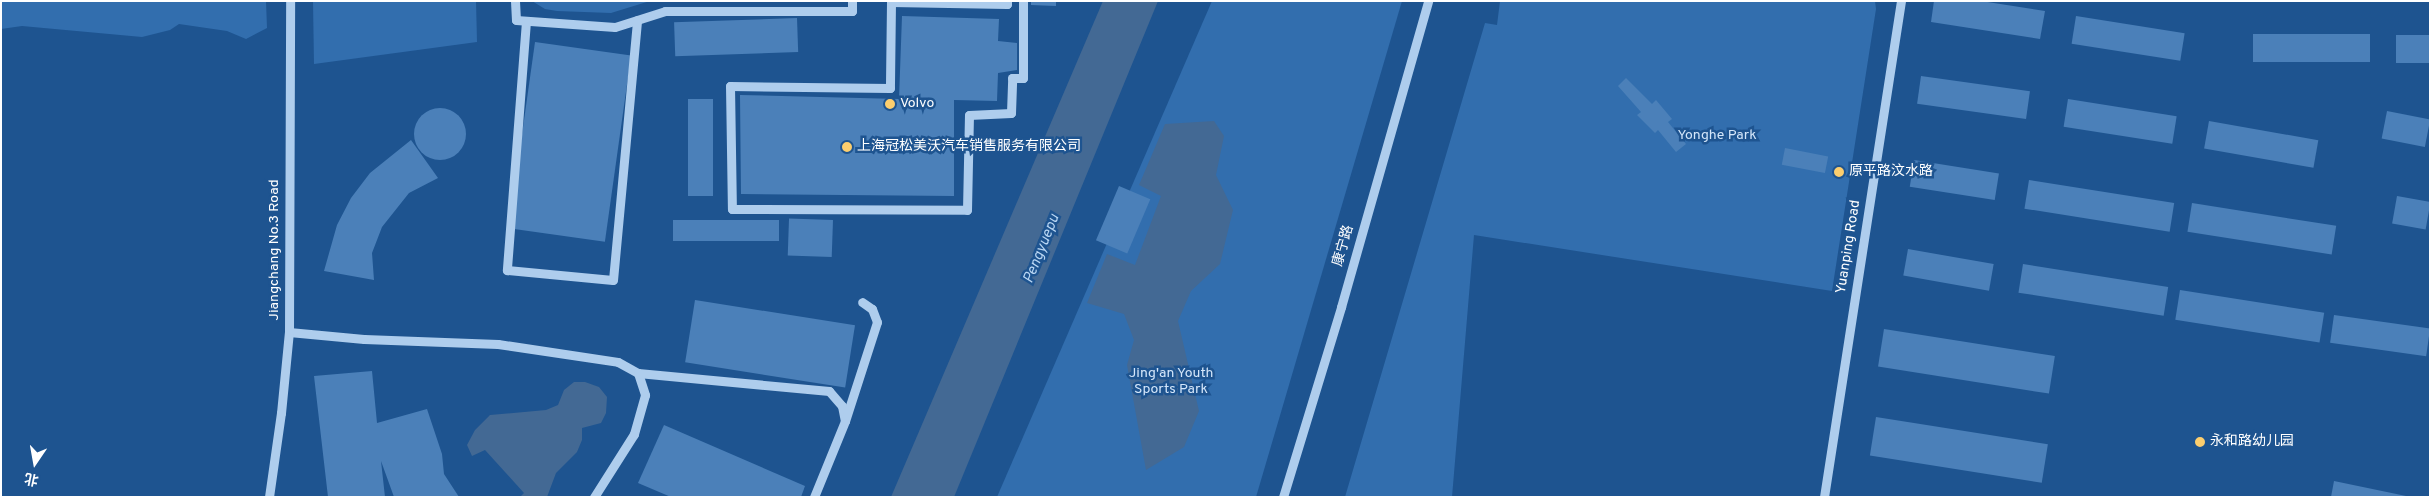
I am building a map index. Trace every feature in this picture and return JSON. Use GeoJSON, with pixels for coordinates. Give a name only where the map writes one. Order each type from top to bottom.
{"type":"FeatureCollection","features":[{"type":"Feature","properties":{"kind":"street","name":"Jiangchang No.3 Road"},"geometry":{"type":"LineString","coordinates":[[269,497],[281,413],[289,332],[290,1]]}},
{"type":"Feature","properties":{"kind":"street"},"geometry":{"type":"LineString","coordinates":[[515,1],[516,20],[615,27],[665,11],[852,11],[852,1]]}},
{"type":"Feature","properties":{"kind":"street"},"geometry":{"type":"LineString","coordinates":[[1007,1],[1007,4],[891,1],[890,88],[730,86],[732,209],[967,210],[969,115],[1011,113],[1012,78],[1023,78],[1023,1]]}},
{"type":"Feature","properties":{"kind":"street","name":"康宁路"},"geometry":{"type":"LineString","coordinates":[[1283,497],[1341,307],[1428,1]]}},
{"type":"Feature","properties":{"kind":"street","name":"Yuanping Road"},"geometry":{"type":"LineString","coordinates":[[1824,497],[1901,1]]}},
{"type":"Feature","properties":{"kind":"street"},"geometry":{"type":"LineString","coordinates":[[526,21],[507,270],[613,280],[637,20]]}},
{"type":"Feature","properties":{"kind":"street"},"geometry":{"type":"LineString","coordinates":[[814,497],[845,421],[877,322],[872,309],[862,302]]}},
{"type":"Feature","properties":{"kind":"street"},"geometry":{"type":"LineString","coordinates":[[289,332],[364,339],[498,344],[618,362],[638,373],[829,391],[842,406],[845,421]]}},
{"type":"Feature","properties":{"kind":"street"},"geometry":{"type":"LineString","coordinates":[[594,497],[634,434],[645,395],[638,373]]}},
{"type":"Feature","properties":{"kind":"green space"},"geometry":{"type":"Polygon","coordinates":[[[1,1],[266,1],[267,28],[246,39],[227,31],[179,24],[170,30],[142,37],[22,26],[1,29],[1,1]]]}},
{"type":"Feature","properties":{"kind":"green space"},"geometry":{"type":"Polygon","coordinates":[[[313,1],[476,1],[477,42],[314,64],[313,1]]]}},
{"type":"Feature","properties":{"kind":"green space"},"geometry":{"type":"Polygon","coordinates":[[[532,1],[650,1],[611,13],[557,11],[545,9],[532,1]]]}},
{"type":"Feature","properties":{"kind":"green space","name":"Jing'an Youth Sports Park"},"geometry":{"type":"Polygon","coordinates":[[[1212,1],[1402,1],[1256,497],[997,497],[1212,1]]]}},
{"type":"Feature","properties":{"kind":"green space","name":"Yonghe Park"},"geometry":{"type":"Polygon","coordinates":[[[1500,1],[1875,1],[1876,9],[1832,291],[1474,235],[1452,497],[1345,497],[1485,23],[1497,25],[1500,1]]]}},
{"type":"Feature","properties":{"kind":"water","name":"Pengyuepu"},"geometry":{"type":"Polygon","coordinates":[[[1103,1],[1158,1],[954,497],[891,497],[1103,1]]]}},
{"type":"Feature","properties":{"kind":"water"},"geometry":{"type":"Polygon","coordinates":[[[1214,121],[1224,136],[1216,175],[1233,210],[1220,264],[1191,291],[1178,321],[1199,411],[1184,447],[1146,470],[1127,365],[1134,340],[1124,314],[1087,303],[1107,254],[1135,265],[1161,196],[1139,185],[1165,124],[1214,121]]]}},
{"type":"Feature","properties":{"kind":"water"},"geometry":{"type":"Polygon","coordinates":[[[574,382],[585,382],[599,387],[607,397],[606,413],[601,423],[582,428],[582,440],[577,452],[556,473],[547,497],[520,497],[524,493],[485,450],[472,456],[467,445],[475,430],[490,415],[546,410],[558,405],[564,390],[574,382]]]}},
{"type":"Feature","properties":{"kind":"building"},"geometry":{"type":"Polygon","coordinates":[[[1031,1],[1056,1],[1056,6],[1031,5],[1031,1]]]}},
{"type":"Feature","properties":{"kind":"building"},"geometry":{"type":"Polygon","coordinates":[[[1934,1],[1981,1],[2045,11],[2040,39],[1931,22],[1934,1]]]}},
{"type":"Feature","properties":{"kind":"building","name":"上海冠松美沃汽车销售服务有限公司"},"geometry":{"type":"Polygon","coordinates":[[[902,16],[999,19],[998,41],[1017,43],[1017,70],[998,73],[997,101],[954,100],[954,196],[741,194],[740,95],[899,99],[902,16]]]}},
{"type":"Feature","properties":{"kind":"building"},"geometry":{"type":"Polygon","coordinates":[[[2076,16],[2185,33],[2180,61],[2072,44],[2076,16]]]}},
{"type":"Feature","properties":{"kind":"building"},"geometry":{"type":"Polygon","coordinates":[[[797,18],[798,52],[675,56],[674,22],[797,18]]]}},
{"type":"Feature","properties":{"kind":"building"},"geometry":{"type":"Polygon","coordinates":[[[2253,34],[2370,34],[2370,62],[2253,62],[2253,34]]]}},
{"type":"Feature","properties":{"kind":"building"},"geometry":{"type":"Polygon","coordinates":[[[2396,35],[2430,35],[2430,63],[2396,63],[2396,35]]]}},
{"type":"Feature","properties":{"kind":"building"},"geometry":{"type":"Polygon","coordinates":[[[535,42],[631,55],[605,242],[509,228],[535,42]]]}},
{"type":"Feature","properties":{"kind":"building"},"geometry":{"type":"Polygon","coordinates":[[[1921,76],[2030,91],[2026,119],[1917,104],[1921,76]]]}},
{"type":"Feature","properties":{"kind":"building"},"geometry":{"type":"Polygon","coordinates":[[[1626,78],[1652,104],[1656,100],[1672,119],[1668,122],[1686,144],[1676,152],[1658,130],[1655,133],[1637,115],[1641,112],[1618,86],[1626,78]]]}},
{"type":"Feature","properties":{"kind":"building"},"geometry":{"type":"Polygon","coordinates":[[[688,99],[713,99],[713,196],[688,196],[688,99]]]}},
{"type":"Feature","properties":{"kind":"building"},"geometry":{"type":"Polygon","coordinates":[[[2068,99],[2177,116],[2172,144],[2064,127],[2068,99]]]}},
{"type":"Feature","properties":{"kind":"building"},"geometry":{"type":"Polygon","coordinates":[[[435,108],[445,108],[459,115],[466,129],[466,139],[459,153],[445,160],[435,160],[425,156],[418,149],[414,139],[414,129],[418,119],[425,112],[435,108]]]}},
{"type":"Feature","properties":{"kind":"building"},"geometry":{"type":"Polygon","coordinates":[[[2387,111],[2430,119],[2425,147],[2382,138],[2387,111]]]}},
{"type":"Feature","properties":{"kind":"building"},"geometry":{"type":"Polygon","coordinates":[[[2209,121],[2318,140],[2313,168],[2204,149],[2209,121]]]}},
{"type":"Feature","properties":{"kind":"building"},"geometry":{"type":"Polygon","coordinates":[[[411,140],[438,178],[409,193],[382,227],[372,253],[374,280],[324,271],[337,225],[351,198],[370,173],[411,140]]]}},
{"type":"Feature","properties":{"kind":"building"},"geometry":{"type":"Polygon","coordinates":[[[1785,148],[1828,156],[1825,173],[1782,165],[1785,148]]]}},
{"type":"Feature","properties":{"kind":"building"},"geometry":{"type":"Polygon","coordinates":[[[1914,160],[1999,173],[1995,200],[1910,187],[1914,160]]]}},
{"type":"Feature","properties":{"kind":"building"},"geometry":{"type":"Polygon","coordinates":[[[2029,180],[2174,203],[2170,232],[2024,209],[2029,180]]]}},
{"type":"Feature","properties":{"kind":"building"},"geometry":{"type":"Polygon","coordinates":[[[1119,186],[1150,199],[1127,254],[1096,240],[1119,186]]]}},
{"type":"Feature","properties":{"kind":"building"},"geometry":{"type":"Polygon","coordinates":[[[2397,196],[2430,202],[2426,229],[2392,224],[2397,196]]]}},
{"type":"Feature","properties":{"kind":"building"},"geometry":{"type":"Polygon","coordinates":[[[2192,203],[2336,226],[2332,254],[2187,232],[2192,203]]]}},
{"type":"Feature","properties":{"kind":"building"},"geometry":{"type":"Polygon","coordinates":[[[789,218],[833,220],[832,257],[788,255],[789,218]]]}},
{"type":"Feature","properties":{"kind":"building"},"geometry":{"type":"Polygon","coordinates":[[[673,220],[779,220],[779,241],[673,241],[673,220]]]}},
{"type":"Feature","properties":{"kind":"building"},"geometry":{"type":"Polygon","coordinates":[[[1908,249],[1994,264],[1989,291],[1903,276],[1908,249]]]}},
{"type":"Feature","properties":{"kind":"building"},"geometry":{"type":"Polygon","coordinates":[[[2023,264],[2168,287],[2164,316],[2018,293],[2023,264]]]}},
{"type":"Feature","properties":{"kind":"building"},"geometry":{"type":"Polygon","coordinates":[[[2180,290],[2324,313],[2320,342],[2175,320],[2180,290]]]}},
{"type":"Feature","properties":{"kind":"building"},"geometry":{"type":"Polygon","coordinates":[[[695,300],[855,325],[845,388],[685,362],[695,300]]]}},
{"type":"Feature","properties":{"kind":"building"},"geometry":{"type":"Polygon","coordinates":[[[2334,315],[2430,328],[2426,356],[2330,343],[2334,315]]]}},
{"type":"Feature","properties":{"kind":"building"},"geometry":{"type":"Polygon","coordinates":[[[1884,329],[2055,356],[2049,394],[1878,367],[1884,329]]]}},
{"type":"Feature","properties":{"kind":"building"},"geometry":{"type":"Polygon","coordinates":[[[372,371],[377,423],[427,409],[442,454],[444,474],[459,497],[394,497],[381,461],[385,497],[328,497],[314,376],[372,371]]]}},
{"type":"Feature","properties":{"kind":"building"},"geometry":{"type":"Polygon","coordinates":[[[1876,417],[2048,444],[2042,483],[1870,456],[1876,417]]]}},
{"type":"Feature","properties":{"kind":"building"},"geometry":{"type":"Polygon","coordinates":[[[664,425],[805,486],[801,497],[671,497],[638,483],[664,425]]]}},
{"type":"Feature","properties":{"kind":"building"},"geometry":{"type":"Polygon","coordinates":[[[2334,481],[2406,496],[2406,497],[2331,497],[2334,481]]]}},
{"type":"Feature","properties":{"kind":"place","name":"Volvo"},"geometry":{"type":"Point","coordinates":[890,104]}},
{"type":"Feature","properties":{"kind":"place","name":"上海冠松美沃汽车销售服务有限公司"},"geometry":{"type":"Point","coordinates":[847,147]}},
{"type":"Feature","properties":{"kind":"place","name":"原平路汶水路"},"geometry":{"type":"Point","coordinates":[1839,172]}},
{"type":"Feature","properties":{"kind":"place","name":"永和路幼儿园"},"geometry":{"type":"Point","coordinates":[2200,442]}}]}
